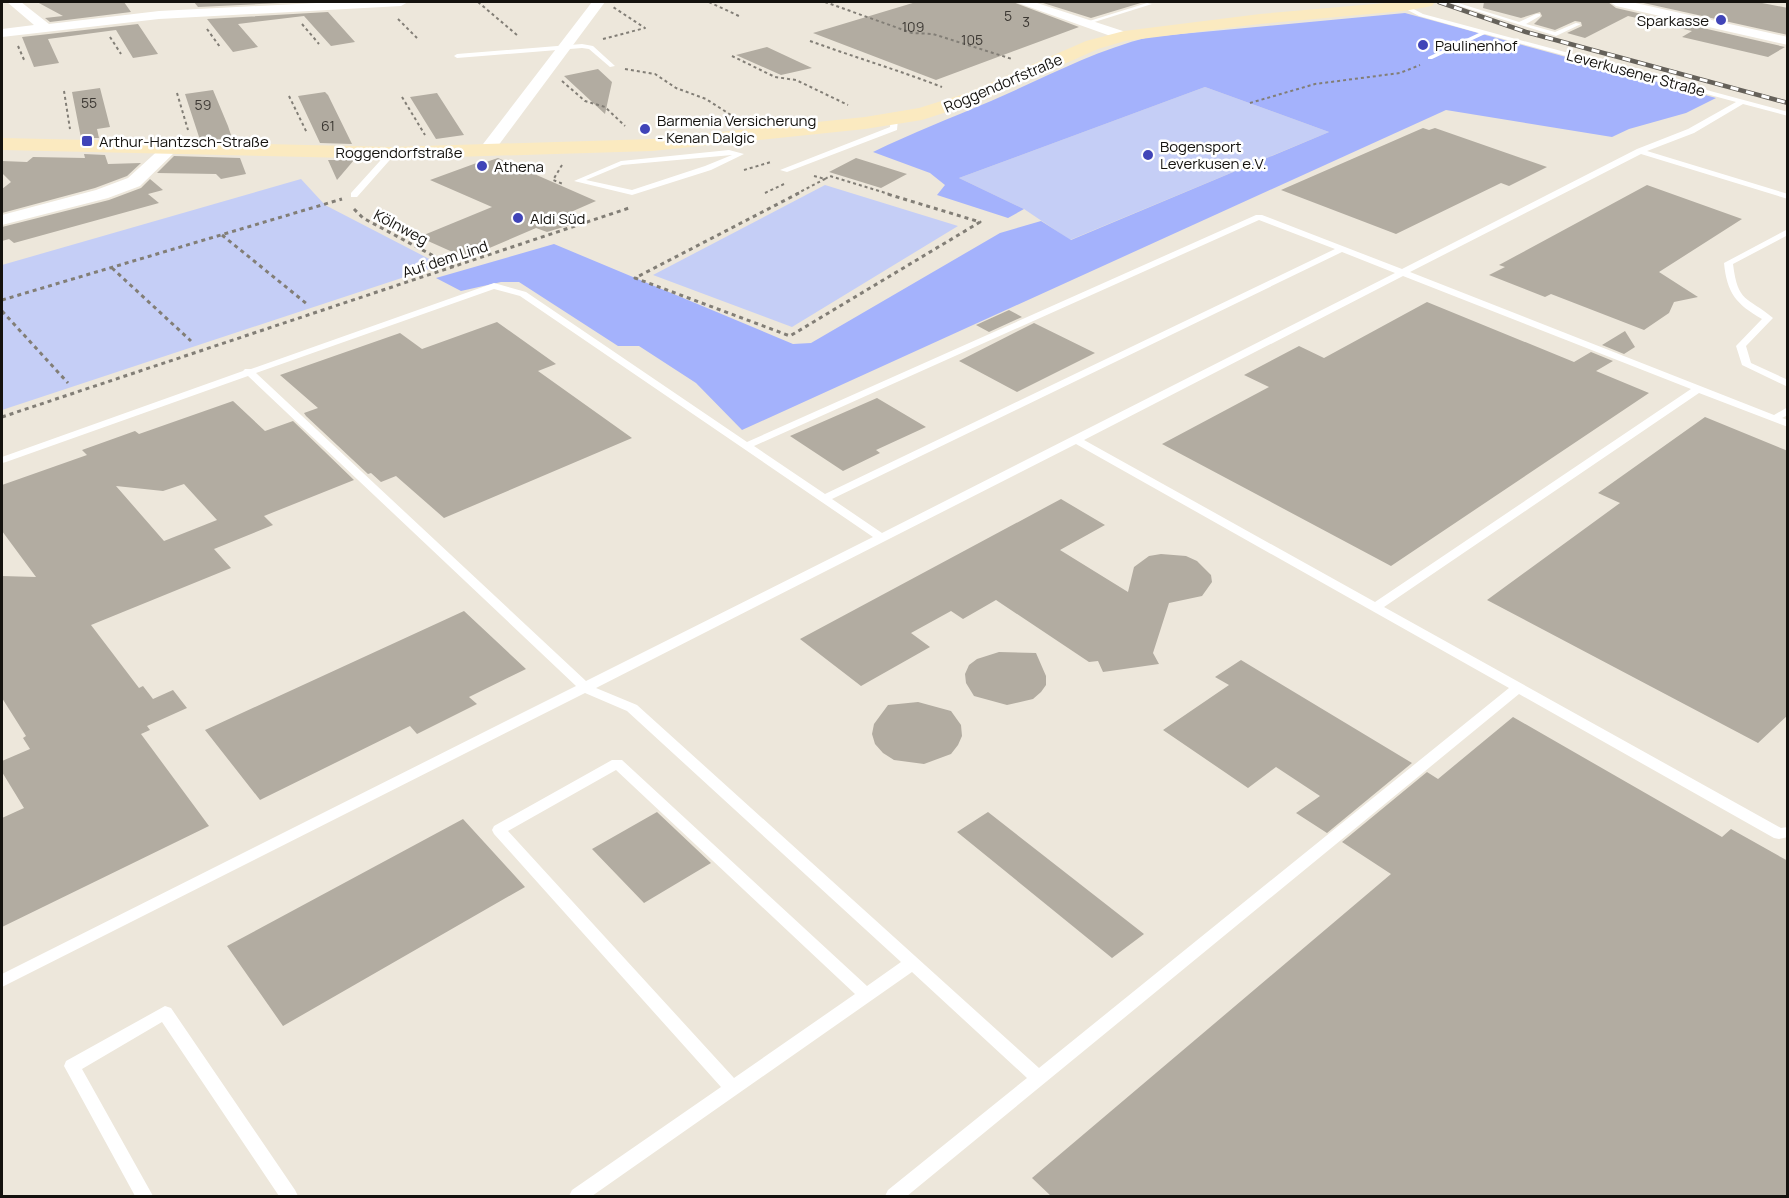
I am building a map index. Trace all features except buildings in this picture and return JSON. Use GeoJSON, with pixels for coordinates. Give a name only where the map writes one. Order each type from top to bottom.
{"type":"FeatureCollection","features":[{"type":"Feature","properties":{"kind":"street"},"geometry":{"type":"LineString","coordinates":[[13,2],[46,28]]}},
{"type":"Feature","properties":{"kind":"street"},"geometry":{"type":"LineString","coordinates":[[2,33],[220,6],[298,7],[401,2]]}},
{"type":"Feature","properties":{"kind":"street"},"geometry":{"type":"LineString","coordinates":[[1022,2],[1124,36]]}},
{"type":"Feature","properties":{"kind":"street","name":"Roggendorfstraße"},"geometry":{"type":"LineString","coordinates":[[2,144],[392,153],[646,146],[887,120],[944,108],[1092,45],[1124,36],[1426,2]]}},
{"type":"Feature","properties":{"kind":"street"},"geometry":{"type":"LineString","coordinates":[[1616,2],[1788,41]]}},
{"type":"Feature","properties":{"kind":"street"},"geometry":{"type":"LineString","coordinates":[[486,151],[564,46],[604,3]]}},
{"type":"Feature","properties":{"kind":"street"},"geometry":{"type":"LineString","coordinates":[[2,220],[102,194],[134,182],[179,148]]}},
{"type":"Feature","properties":{"kind":"lane"},"geometry":{"type":"LineString","coordinates":[[1450,2],[1556,34],[1578,24]]}},
{"type":"Feature","properties":{"kind":"lane"},"geometry":{"type":"LineString","coordinates":[[1086,24],[1149,4]]}},
{"type":"Feature","properties":{"kind":"lane","name":"Leverkusener Straße"},"geometry":{"type":"LineString","coordinates":[[1404,6],[1421,15],[1788,114]]}},
{"type":"Feature","properties":{"kind":"lane"},"geometry":{"type":"LineString","coordinates":[[1520,24],[1538,15]]}},
{"type":"Feature","properties":{"kind":"lane"},"geometry":{"type":"LineString","coordinates":[[1430,58],[1485,32]]}},
{"type":"Feature","properties":{"kind":"lane"},"geometry":{"type":"LineString","coordinates":[[457,56],[582,46],[591,47],[612,66]]}},
{"type":"Feature","properties":{"kind":"lane"},"geometry":{"type":"LineString","coordinates":[[2,981],[1076,440],[1640,151],[1691,131],[1741,102]]}},
{"type":"Feature","properties":{"kind":"lane"},"geometry":{"type":"LineString","coordinates":[[784,171],[894,128],[887,120]]}},
{"type":"Feature","properties":{"kind":"lane"},"geometry":{"type":"LineString","coordinates":[[1640,151],[1788,197]]}},
{"type":"Feature","properties":{"kind":"lane"},"geometry":{"type":"LineString","coordinates":[[729,152],[740,154],[708,168],[633,193],[578,181],[621,163],[729,152]]}},
{"type":"Feature","properties":{"kind":"lane"},"geometry":{"type":"LineString","coordinates":[[354,195],[392,153]]}},
{"type":"Feature","properties":{"kind":"lane"},"geometry":{"type":"LineString","coordinates":[[746,446],[1259,217],[1788,424]]}},
{"type":"Feature","properties":{"kind":"lane"},"geometry":{"type":"LineString","coordinates":[[1788,231],[1728,263],[1730,284],[1743,305],[1768,318],[1741,346],[1747,365],[1788,384]]}},
{"type":"Feature","properties":{"kind":"lane"},"geometry":{"type":"LineString","coordinates":[[824,499],[1342,249]]}},
{"type":"Feature","properties":{"kind":"lane"},"geometry":{"type":"LineString","coordinates":[[2,460],[248,371],[494,286],[523,294],[882,538]]}},
{"type":"Feature","properties":{"kind":"lane"},"geometry":{"type":"LineString","coordinates":[[248,371],[585,688],[632,708],[1040,1078]]}},
{"type":"Feature","properties":{"kind":"lane"},"geometry":{"type":"LineString","coordinates":[[1374,608],[1698,389]]}},
{"type":"Feature","properties":{"kind":"lane"},"geometry":{"type":"LineString","coordinates":[[1774,419],[1788,410]]}},
{"type":"Feature","properties":{"kind":"lane"},"geometry":{"type":"LineString","coordinates":[[1076,440],[1779,834],[1788,832]]}},
{"type":"Feature","properties":{"kind":"lane"},"geometry":{"type":"LineString","coordinates":[[894,1197],[1518,688]]}},
{"type":"Feature","properties":{"kind":"lane"},"geometry":{"type":"LineString","coordinates":[[733,1088],[499,830],[617,763],[867,995]]}},
{"type":"Feature","properties":{"kind":"lane"},"geometry":{"type":"LineString","coordinates":[[578,1197],[912,963]]}},
{"type":"Feature","properties":{"kind":"lane"},"geometry":{"type":"LineString","coordinates":[[144,1197],[72,1066],[165,1013],[289,1197]]}},
{"type":"Feature","properties":{"kind":"path"},"geometry":{"type":"LineString","coordinates":[[478,2],[507,29],[541,48]]}},
{"type":"Feature","properties":{"kind":"path"},"geometry":{"type":"LineString","coordinates":[[709,2],[741,17]]}},
{"type":"Feature","properties":{"kind":"path"},"geometry":{"type":"LineString","coordinates":[[825,2],[912,33],[933,34],[1039,68]]}},
{"type":"Feature","properties":{"kind":"path"},"geometry":{"type":"LineString","coordinates":[[582,46],[645,28],[604,3]]}},
{"type":"Feature","properties":{"kind":"path"},"geometry":{"type":"LineString","coordinates":[[298,7],[299,21],[319,44]]}},
{"type":"Feature","properties":{"kind":"path"},"geometry":{"type":"LineString","coordinates":[[810,41],[974,97]]}},
{"type":"Feature","properties":{"kind":"path"},"geometry":{"type":"LineString","coordinates":[[732,56],[775,77],[796,80],[887,120]]}},
{"type":"Feature","properties":{"kind":"path"},"geometry":{"type":"LineString","coordinates":[[1250,103],[1315,84],[1400,73],[1430,58]]}},
{"type":"Feature","properties":{"kind":"path"},"geometry":{"type":"LineString","coordinates":[[612,66],[655,75],[676,88],[706,99],[749,127],[756,135]]}},
{"type":"Feature","properties":{"kind":"path"},"geometry":{"type":"LineString","coordinates":[[546,70],[585,101],[605,107],[646,146]]}},
{"type":"Feature","properties":{"kind":"path"},"geometry":{"type":"LineString","coordinates":[[60,146],[71,135],[64,92]]}},
{"type":"Feature","properties":{"kind":"path"},"geometry":{"type":"LineString","coordinates":[[177,93],[191,140],[179,148]]}},
{"type":"Feature","properties":{"kind":"path"},"geometry":{"type":"LineString","coordinates":[[290,96],[310,140],[302,151]]}},
{"type":"Feature","properties":{"kind":"path"},"geometry":{"type":"LineString","coordinates":[[402,97],[429,142],[427,152]]}},
{"type":"Feature","properties":{"kind":"path"},"geometry":{"type":"LineString","coordinates":[[738,172],[782,158]]}},
{"type":"Feature","properties":{"kind":"path"},"geometry":{"type":"LineString","coordinates":[[799,165],[813,170],[806,173],[825,179],[830,176],[980,222],[790,336],[635,278],[825,179]]}},
{"type":"Feature","properties":{"kind":"path"},"geometry":{"type":"LineString","coordinates":[[2,300],[354,195]]}},
{"type":"Feature","properties":{"kind":"path","name":"Kölnweg"},"geometry":{"type":"LineString","coordinates":[[354,195],[351,204],[363,218],[454,267]]}},
{"type":"Feature","properties":{"kind":"path","name":"Auf dem Lind"},"geometry":{"type":"LineString","coordinates":[[2,417],[639,205]]}},
{"type":"Feature","properties":{"kind":"path"},"geometry":{"type":"LineString","coordinates":[[222,235],[307,304]]}},
{"type":"Feature","properties":{"kind":"path"},"geometry":{"type":"LineString","coordinates":[[112,268],[191,341]]}},
{"type":"Feature","properties":{"kind":"path"},"geometry":{"type":"LineString","coordinates":[[2,311],[68,383]]}},
{"type":"Feature","properties":{"kind":"shaded area"},"geometry":{"type":"Polygon","coordinates":[[[1405,13],[1716,98],[1686,113],[1629,129],[1612,137],[1446,110],[742,430],[696,383],[639,346],[618,346],[519,282],[501,282],[461,291],[436,278],[554,244],[793,344],[811,343],[1000,233],[1041,221],[1071,240],[1329,132],[1205,87],[959,178],[1024,209],[1008,218],[937,195],[945,185],[930,173],[873,152],[1088,57],[1149,37],[1405,13]]]}},
{"type":"Feature","properties":{"kind":"shaded area","name":"Bogensport Leverkusen e.V."},"geometry":{"type":"Polygon","coordinates":[[[1205,87],[1329,132],[1070,240],[1024,209],[959,178],[1205,87]]]}},
{"type":"Feature","properties":{"kind":"shaded area"},"geometry":{"type":"Polygon","coordinates":[[[301,179],[325,205],[441,265],[2,410],[2,265],[301,179]]]}},
{"type":"Feature","properties":{"kind":"shaded area"},"geometry":{"type":"Polygon","coordinates":[[[825,185],[958,226],[792,327],[653,275],[825,185]]]}},
{"type":"Feature","properties":{"kind":"railway"},"geometry":{"type":"LineString","coordinates":[[1439,2],[1526,32],[1788,103]]}},
{"type":"Feature","properties":{"kind":"place","name":"Sparkasse"},"geometry":{"type":"Point","coordinates":[1721,20]}},
{"type":"Feature","properties":{"kind":"place","name":"Paulinenhof"},"geometry":{"type":"Point","coordinates":[1423,45]}},
{"type":"Feature","properties":{"kind":"place","name":"Barmenia Versicherung - Kenan Dalgic"},"geometry":{"type":"Point","coordinates":[645,129]}},
{"type":"Feature","properties":{"kind":"place","name":"Arthur-Hantzsch-Straße"},"geometry":{"type":"Point","coordinates":[87,141]}},
{"type":"Feature","properties":{"kind":"place","name":"Bogensport Leverkusen e.V."},"geometry":{"type":"Point","coordinates":[1148,155]}},
{"type":"Feature","properties":{"kind":"place","name":"Athena"},"geometry":{"type":"Point","coordinates":[482,166]}},
{"type":"Feature","properties":{"kind":"place","name":"Aldi Süd"},"geometry":{"type":"Point","coordinates":[518,218]}}]}
